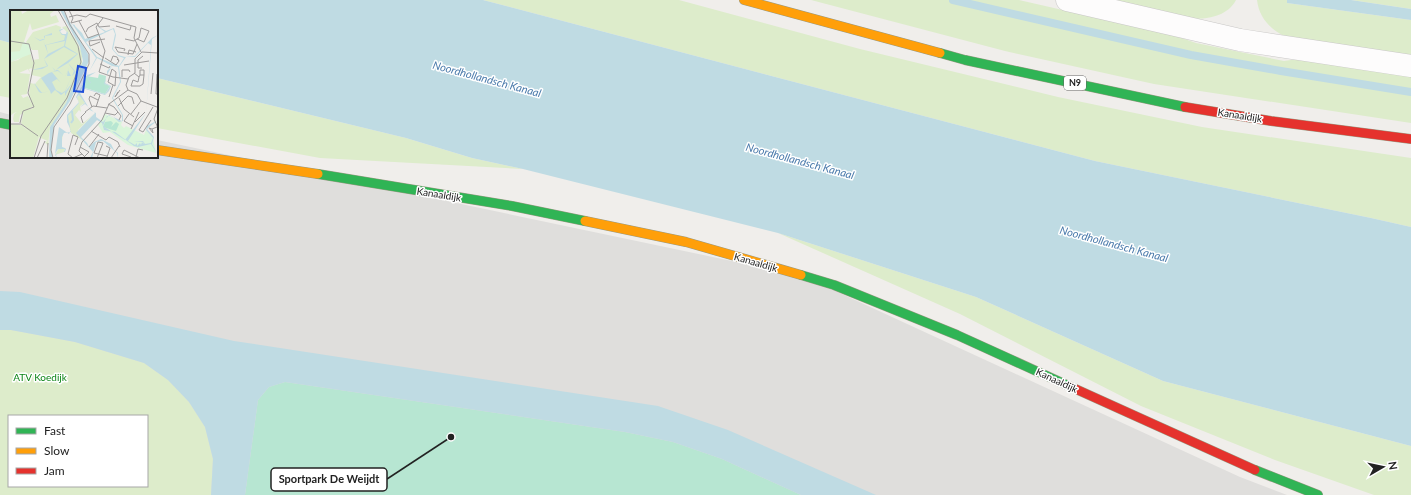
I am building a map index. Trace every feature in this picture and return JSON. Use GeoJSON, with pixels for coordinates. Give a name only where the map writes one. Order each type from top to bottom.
{"type":"FeatureCollection","features":[{"type":"Feature","properties":{"kind":"street","name":"Kanaaldijk"},"geometry":{"type":"LineString","coordinates":[[744,0],[965,60],[1167,103],[1271,121],[1411,139]]}},
{"type":"Feature","properties":{"kind":"street"},"geometry":{"type":"LineString","coordinates":[[1067,0],[1240,40],[1411,66]]}},
{"type":"Feature","properties":{"kind":"street"},"geometry":{"type":"LineString","coordinates":[[0,123],[10,125]]}},
{"type":"Feature","properties":{"kind":"street","name":"Kanaaldijk"},"geometry":{"type":"LineString","coordinates":[[158,150],[261,164],[512,206],[686,242],[834,285],[957,334],[1254,470],[1318,495]]}},
{"type":"Feature","properties":{"kind":"shaded area"},"geometry":{"type":"Polygon","coordinates":[[[0,112],[10,115],[10,158],[158,158],[158,140],[803,276],[1240,477],[1287,495],[0,495],[0,112]]]}},
{"type":"Feature","properties":{"kind":"green space"},"geometry":{"type":"Polygon","coordinates":[[[483,0],[679,0],[860,49],[1058,97],[1202,127],[1411,158],[1411,227],[1095,161],[483,0]]]}},
{"type":"Feature","properties":{"kind":"green space"},"geometry":{"type":"Polygon","coordinates":[[[811,0],[1019,0],[1176,36],[1196,43],[1284,61],[1298,59],[1411,76],[1411,123],[1154,84],[1005,51],[811,0]]]}},
{"type":"Feature","properties":{"kind":"green space"},"geometry":{"type":"Polygon","coordinates":[[[1108,0],[1236,0],[1229,9],[1219,15],[1196,19],[1108,0]]]}},
{"type":"Feature","properties":{"kind":"green space"},"geometry":{"type":"Polygon","coordinates":[[[1257,0],[1287,0],[1287,3],[1411,20],[1411,56],[1284,36],[1269,26],[1262,17],[1257,0]]]}},
{"type":"Feature","properties":{"kind":"green space"},"geometry":{"type":"Polygon","coordinates":[[[1351,0],[1411,0],[1411,9],[1351,0]]]}},
{"type":"Feature","properties":{"kind":"green space"},"geometry":{"type":"Polygon","coordinates":[[[0,40],[10,43],[10,98],[0,96],[0,40]]]}},
{"type":"Feature","properties":{"kind":"green space"},"geometry":{"type":"Polygon","coordinates":[[[158,78],[406,138],[472,158],[523,169],[320,158],[158,128],[158,78]]]}},
{"type":"Feature","properties":{"kind":"green space"},"geometry":{"type":"Polygon","coordinates":[[[778,233],[976,297],[1163,381],[1411,446],[1411,495],[1374,495],[1275,460],[1141,406],[960,314],[778,233]]]}},
{"type":"Feature","properties":{"kind":"green space","name":"ATV Koedijk"},"geometry":{"type":"Polygon","coordinates":[[[0,330],[11,330],[75,342],[144,363],[168,380],[189,402],[205,427],[213,459],[211,495],[0,495],[0,330]]]}},
{"type":"Feature","properties":{"kind":"green space"},"geometry":{"type":"Polygon","coordinates":[[[285,382],[625,432],[673,442],[722,459],[801,495],[245,495],[258,400],[269,387],[285,382]]]}},
{"type":"Feature","properties":{"kind":"water","name":"Noordhollandsch Kanaal"},"geometry":{"type":"Polygon","coordinates":[[[0,0],[483,0],[1095,161],[1411,227],[1411,446],[1163,381],[976,297],[778,233],[523,169],[472,158],[406,138],[158,78],[158,10],[10,10],[10,43],[0,40],[0,0]]]}},
{"type":"Feature","properties":{"kind":"water"},"geometry":{"type":"Polygon","coordinates":[[[1287,0],[1351,0],[1411,9],[1411,20],[1287,3],[1287,0]]]}},
{"type":"Feature","properties":{"kind":"water"},"geometry":{"type":"Polygon","coordinates":[[[0,291],[20,292],[234,341],[658,406],[728,430],[876,495],[801,495],[722,459],[673,442],[625,432],[285,382],[269,387],[258,400],[245,495],[211,495],[213,459],[205,427],[189,402],[168,380],[144,363],[75,342],[11,330],[0,330],[0,291]]]}},
{"type":"Feature","properties":{"kind":"waterway"},"geometry":{"type":"LineString","coordinates":[[953,0],[1191,55],[1411,92]]}},
{"type":"Feature","properties":{"kind":"traffic: fast"},"geometry":{"type":"LineString","coordinates":[[940,53],[965,60],[1185,107]]}},
{"type":"Feature","properties":{"kind":"traffic: fast"},"geometry":{"type":"LineString","coordinates":[[0,123],[10,125]]}},
{"type":"Feature","properties":{"kind":"traffic: fast"},"geometry":{"type":"LineString","coordinates":[[318,174],[512,206],[585,221]]}},
{"type":"Feature","properties":{"kind":"traffic: fast"},"geometry":{"type":"LineString","coordinates":[[801,275],[834,285],[957,335],[1069,386]]}},
{"type":"Feature","properties":{"kind":"traffic: fast"},"geometry":{"type":"LineString","coordinates":[[1255,470],[1318,495]]}},
{"type":"Feature","properties":{"kind":"traffic: slow"},"geometry":{"type":"LineString","coordinates":[[744,0],[940,53]]}},
{"type":"Feature","properties":{"kind":"traffic: slow"},"geometry":{"type":"LineString","coordinates":[[158,150],[318,174]]}},
{"type":"Feature","properties":{"kind":"traffic: slow"},"geometry":{"type":"LineString","coordinates":[[585,221],[686,242],[801,275]]}},
{"type":"Feature","properties":{"kind":"traffic: jam"},"geometry":{"type":"LineString","coordinates":[[1185,107],[1271,121],[1411,139]]}},
{"type":"Feature","properties":{"kind":"traffic: jam"},"geometry":{"type":"LineString","coordinates":[[1069,386],[1255,470]]}},
{"type":"Feature","properties":{"kind":"place","name":"Sportpark De Weijdt"},"geometry":{"type":"Point","coordinates":[451,437]}}]}
